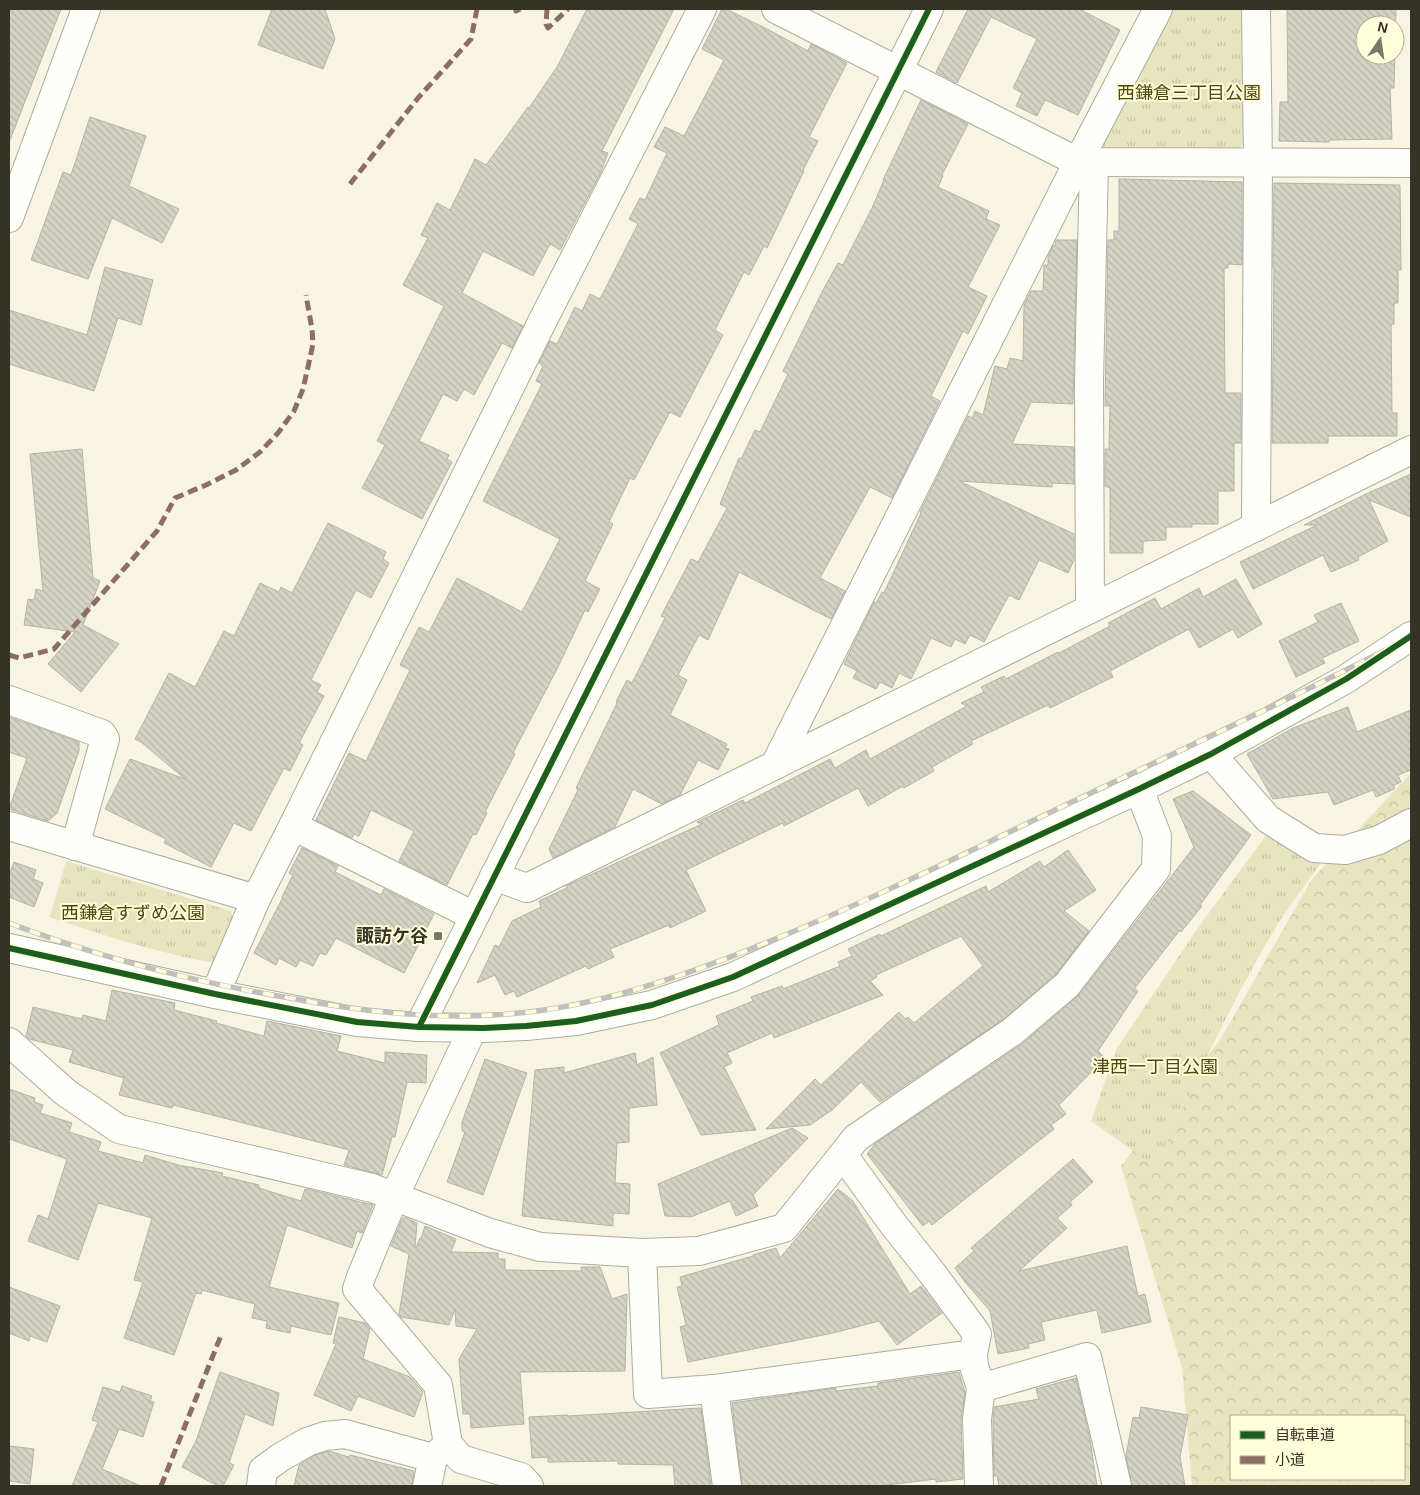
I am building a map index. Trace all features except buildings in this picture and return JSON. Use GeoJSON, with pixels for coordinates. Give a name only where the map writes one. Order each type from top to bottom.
{"type":"FeatureCollection","features":[{"type":"Feature","properties":{"kind":"street"},"geometry":{"type":"LineString","coordinates":[[9,218],[86,9]]}},
{"type":"Feature","properties":{"kind":"street"},"geometry":{"type":"LineString","coordinates":[[215,994],[256,898],[543,320],[702,9]]}},
{"type":"Feature","properties":{"kind":"street"},"geometry":{"type":"LineString","coordinates":[[776,9],[897,71],[1086,162],[1411,163]]}},
{"type":"Feature","properties":{"kind":"street"},"geometry":{"type":"LineString","coordinates":[[419,1027],[929,9]]}},
{"type":"Feature","properties":{"kind":"street"},"geometry":{"type":"LineString","coordinates":[[775,765],[1086,162],[1158,9]]}},
{"type":"Feature","properties":{"kind":"street"},"geometry":{"type":"LineString","coordinates":[[1256,9],[1258,163],[1256,527]]}},
{"type":"Feature","properties":{"kind":"street"},"geometry":{"type":"LineString","coordinates":[[1086,162],[1090,609]]}},
{"type":"Feature","properties":{"kind":"street"},"geometry":{"type":"LineString","coordinates":[[494,876],[527,888],[1411,450]]}},
{"type":"Feature","properties":{"kind":"street"},"geometry":{"type":"LineString","coordinates":[[9,948],[215,994],[357,1022],[419,1027],[473,1028],[526,1026],[576,1021],[652,1005],[733,977],[1211,754],[1346,678],[1411,636]]}},
{"type":"Feature","properties":{"kind":"street"},"geometry":{"type":"LineString","coordinates":[[9,700],[102,734],[106,739],[75,846]]}},
{"type":"Feature","properties":{"kind":"street"},"geometry":{"type":"LineString","coordinates":[[1211,754],[1268,819],[1314,848],[1345,850],[1379,840],[1411,823]]}},
{"type":"Feature","properties":{"kind":"street"},"geometry":{"type":"LineString","coordinates":[[9,1042],[65,1092],[120,1129],[372,1188],[490,1233],[540,1247],[642,1253],[699,1251],[784,1228],[856,1138],[1012,1031],[1067,985],[1156,869],[1157,836],[1139,789]]}},
{"type":"Feature","properties":{"kind":"street"},"geometry":{"type":"LineString","coordinates":[[9,826],[256,898]]}},
{"type":"Feature","properties":{"kind":"street"},"geometry":{"type":"LineString","coordinates":[[293,826],[474,916]]}},
{"type":"Feature","properties":{"kind":"street"},"geometry":{"type":"LineString","coordinates":[[427,1486],[440,1451],[438,1385],[358,1289],[361,1277],[394,1197],[473,1028]]}},
{"type":"Feature","properties":{"kind":"street"},"geometry":{"type":"LineString","coordinates":[[844,1155],[893,1224],[977,1334],[974,1366],[981,1388],[977,1419],[979,1486]]}},
{"type":"Feature","properties":{"kind":"street"},"geometry":{"type":"LineString","coordinates":[[642,1253],[648,1394],[714,1389],[974,1354]]}},
{"type":"Feature","properties":{"kind":"street"},"geometry":{"type":"LineString","coordinates":[[981,1388],[1087,1357],[1118,1486]]}},
{"type":"Feature","properties":{"kind":"street"},"geometry":{"type":"LineString","coordinates":[[714,1389],[727,1486]]}},
{"type":"Feature","properties":{"kind":"street"},"geometry":{"type":"LineString","coordinates":[[261,1486],[263,1470],[281,1456],[301,1445],[325,1436],[344,1434],[440,1451],[520,1477],[529,1486]]}},
{"type":"Feature","properties":{"kind":"green space","name":"西鎌倉三丁目公園"},"geometry":{"type":"Polygon","coordinates":[[[1169,9],[1246,9],[1246,141],[1236,151],[1107,151],[1098,144],[1169,9]]]}},
{"type":"Feature","properties":{"kind":"green space"},"geometry":{"type":"Polygon","coordinates":[[[1411,773],[1411,1486],[1192,1486],[1182,1368],[1121,1166],[1220,1040],[1312,879],[1411,773]]]}},
{"type":"Feature","properties":{"kind":"green space","name":"津西一丁目公園"},"geometry":{"type":"Polygon","coordinates":[[[1267,834],[1321,863],[1278,923],[1241,990],[1197,1078],[1156,1167],[1091,1121],[1117,1048],[1200,925],[1267,834]]]}},
{"type":"Feature","properties":{"kind":"green space","name":"西鎌倉すずめ公園"},"geometry":{"type":"Polygon","coordinates":[[[66,861],[231,911],[234,924],[215,963],[132,943],[50,917],[66,861]]]}},
{"type":"Feature","properties":{"kind":"railway"},"geometry":{"type":"LineString","coordinates":[[9,923],[76,947],[179,976],[249,991],[336,1006],[388,1012],[466,1016],[527,1012],[593,1001],[690,972],[788,934],[857,904],[1219,732],[1411,637]]}},
{"type":"Feature","properties":{"kind":"marked path"},"geometry":{"type":"LineString","coordinates":[[350,184],[418,98],[471,39],[477,9]]}},
{"type":"Feature","properties":{"kind":"marked path"},"geometry":{"type":"LineString","coordinates":[[516,9],[516,11],[520,9]]}},
{"type":"Feature","properties":{"kind":"marked path"},"geometry":{"type":"LineString","coordinates":[[547,9],[546,24],[548,28],[568,9]]}},
{"type":"Feature","properties":{"kind":"marked path"},"geometry":{"type":"LineString","coordinates":[[9,655],[19,658],[54,649],[157,531],[175,498],[236,470],[260,452],[278,433],[294,411],[303,389],[313,344],[306,295]]}},
{"type":"Feature","properties":{"kind":"marked path"},"geometry":{"type":"LineString","coordinates":[[161,1486],[222,1333]]}},
{"type":"Feature","properties":{"kind":"cycle path"},"geometry":{"type":"LineString","coordinates":[[419,1027],[929,9]]}},
{"type":"Feature","properties":{"kind":"cycle path"},"geometry":{"type":"LineString","coordinates":[[9,948],[215,994],[357,1022],[419,1027],[484,1028],[526,1026],[576,1021],[652,1005],[733,977],[1211,754],[1346,679],[1411,636]]}},
{"type":"Feature","properties":{"kind":"place","name":"諏訪ケ谷"},"geometry":{"type":"Point","coordinates":[438,936]}}]}
